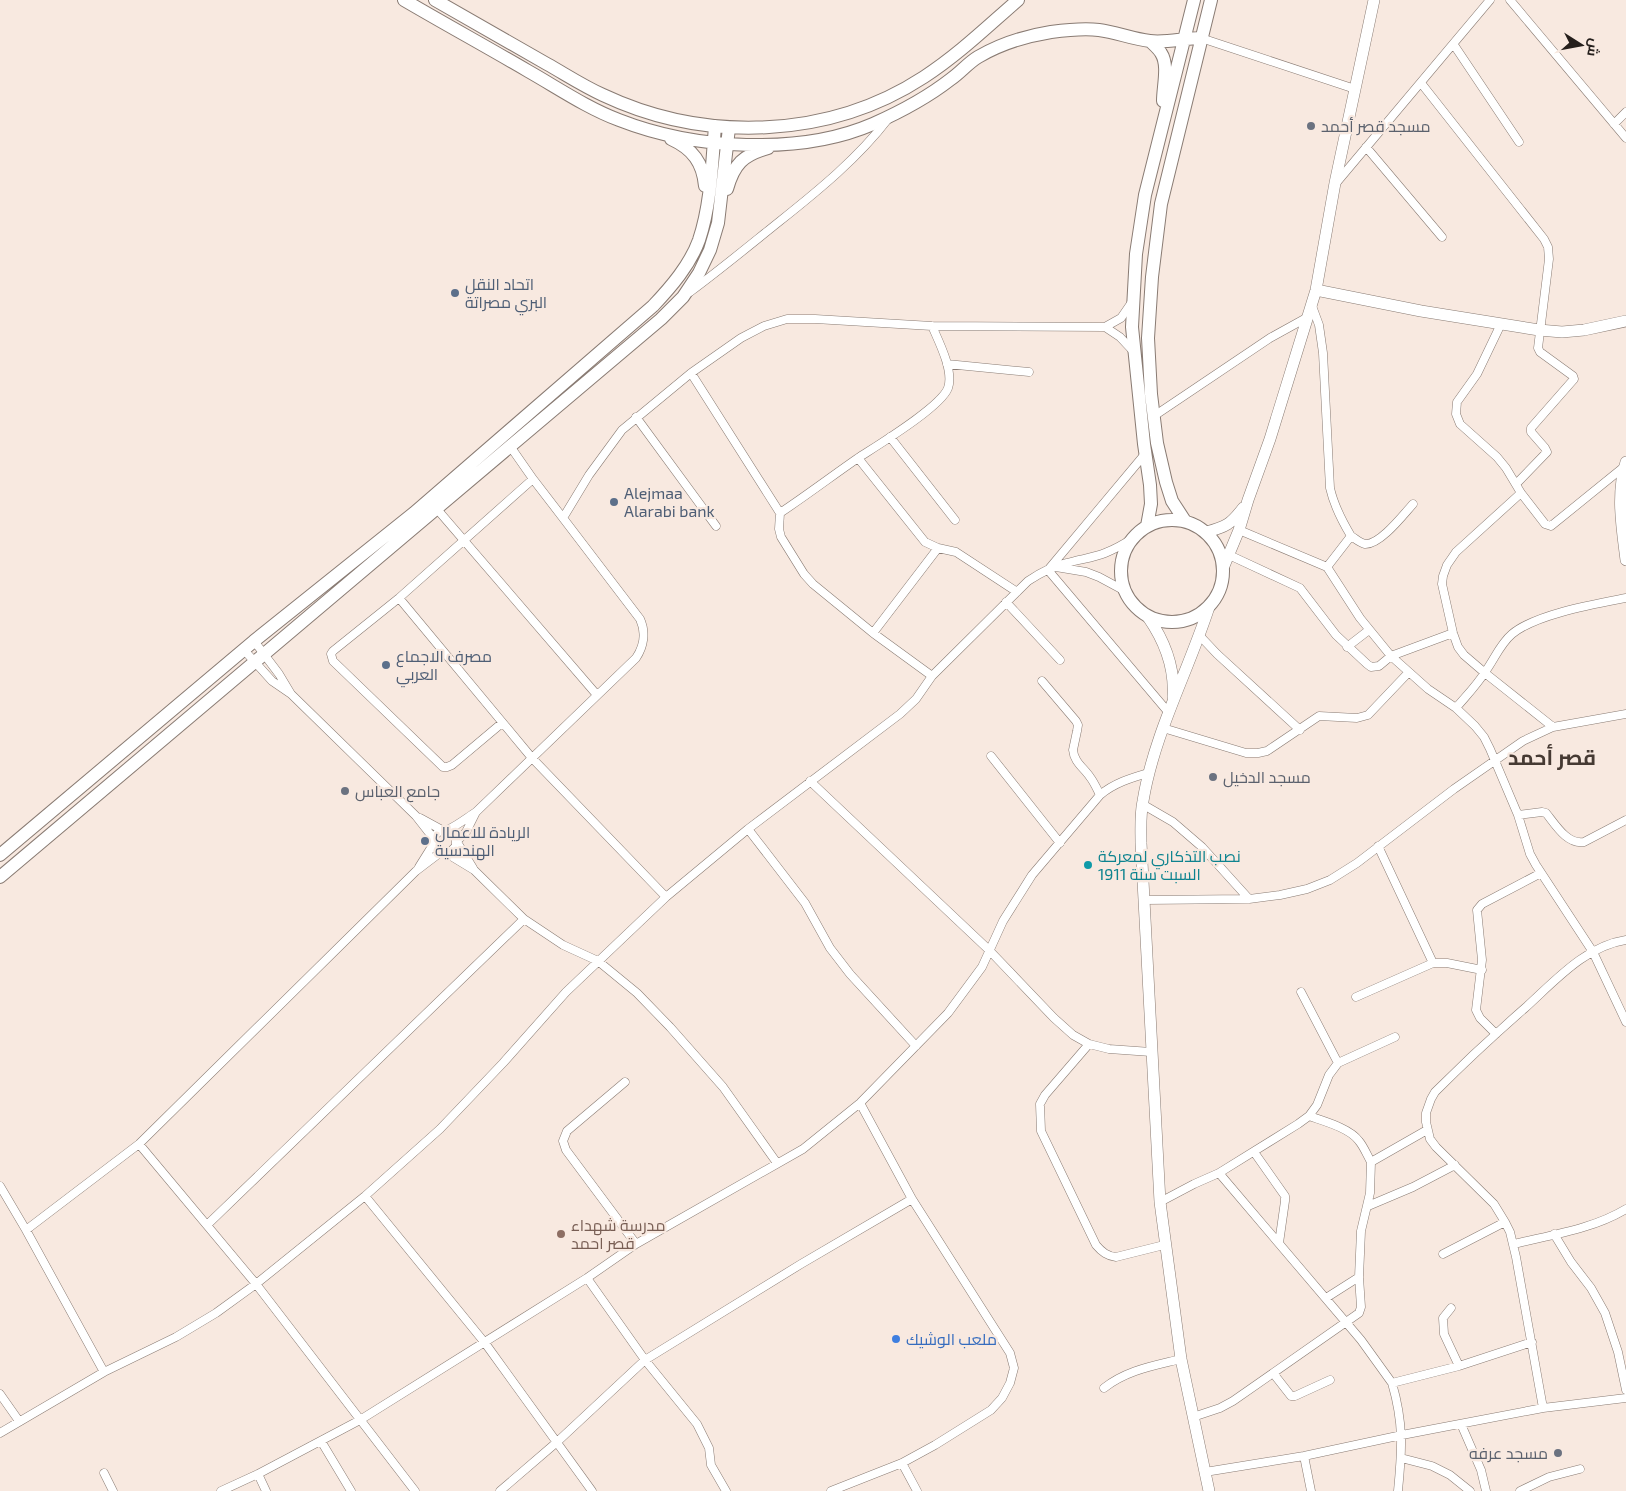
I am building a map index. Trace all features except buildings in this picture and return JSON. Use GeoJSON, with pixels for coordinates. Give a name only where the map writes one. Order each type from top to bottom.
{"type":"FeatureCollection","features":[{"type":"Feature","properties":{"kind":"main road"},"geometry":{"type":"LineString","coordinates":[[404,0],[580,101],[619,120],[678,143],[689,150],[699,161],[704,174],[705,216]]}},
{"type":"Feature","properties":{"kind":"main road"},"geometry":{"type":"LineString","coordinates":[[435,0],[602,95],[651,114],[728,128],[781,127],[811,123],[838,117],[895,94],[925,76],[952,56],[1018,0]]}},
{"type":"Feature","properties":{"kind":"main road"},"geometry":{"type":"LineString","coordinates":[[1147,526],[1151,504],[1134,352],[1132,302],[1136,254],[1145,196],[1194,0]]}},
{"type":"Feature","properties":{"kind":"main road"},"geometry":{"type":"LineString","coordinates":[[1185,521],[1172,501],[1157,442],[1151,394],[1148,338],[1152,277],[1161,204],[1211,0]]}},
{"type":"Feature","properties":{"kind":"main road"},"geometry":{"type":"LineString","coordinates":[[0,877],[661,319],[683,297],[700,273],[710,250],[729,183],[741,160],[755,152],[781,144],[843,134],[871,124],[893,114],[951,79],[976,58],[993,49],[1032,36],[1052,32],[1099,30],[1150,41],[1201,38]]}},
{"type":"Feature","properties":{"kind":"main road"},"geometry":{"type":"LineString","coordinates":[[1150,41],[1163,58],[1163,120]]}},
{"type":"Feature","properties":{"kind":"main road"},"geometry":{"type":"LineString","coordinates":[[0,855],[254,641],[414,513],[653,306],[672,286],[698,242],[705,216],[715,126]]}},
{"type":"Feature","properties":{"kind":"main road"},"geometry":{"type":"LineString","coordinates":[[717,228],[728,128]]}},
{"type":"Feature","properties":{"kind":"main road"},"geometry":{"type":"LineString","coordinates":[[648,130],[714,143],[781,144]]}},
{"type":"Feature","properties":{"kind":"main road"},"geometry":{"type":"LineString","coordinates":[[1172,519],[1185,521],[1196,525],[1206,532],[1215,542],[1226,561],[1224,578],[1216,598],[1199,615],[1187,621],[1174,623],[1160,622],[1148,617],[1134,606],[1124,591],[1121,563],[1125,550],[1133,538],[1147,526],[1159,521],[1172,519]]}},
{"type":"Feature","properties":{"kind":"main road"},"geometry":{"type":"LineString","coordinates":[[51,812],[62,824]]}},
{"type":"Feature","properties":{"kind":"street"},"geometry":{"type":"LineString","coordinates":[[1374,0],[1335,184],[1316,290],[1270,440],[1248,500],[1240,530],[1226,561],[1300,588],[1336,635],[1371,667],[1380,666],[1391,656],[1453,633]]}},
{"type":"Feature","properties":{"kind":"street"},"geometry":{"type":"LineString","coordinates":[[1335,184],[1490,0]]}},
{"type":"Feature","properties":{"kind":"street"},"geometry":{"type":"LineString","coordinates":[[1510,0],[1626,138]]}},
{"type":"Feature","properties":{"kind":"street"},"geometry":{"type":"LineString","coordinates":[[1201,38],[1355,89]]}},
{"type":"Feature","properties":{"kind":"street"},"geometry":{"type":"LineString","coordinates":[[1454,45],[1518,142]]}},
{"type":"Feature","properties":{"kind":"street"},"geometry":{"type":"LineString","coordinates":[[1421,83],[1544,239],[1548,247],[1549,259],[1538,348],[1540,352],[1573,376],[1574,379],[1531,428],[1532,433],[1547,452],[1516,484]]}},
{"type":"Feature","properties":{"kind":"street"},"geometry":{"type":"LineString","coordinates":[[1614,124],[1626,112]]}},
{"type":"Feature","properties":{"kind":"street"},"geometry":{"type":"LineString","coordinates":[[683,297],[717,273],[862,151],[893,114]]}},
{"type":"Feature","properties":{"kind":"street"},"geometry":{"type":"LineString","coordinates":[[1366,147],[1442,237]]}},
{"type":"Feature","properties":{"kind":"street"},"geometry":{"type":"LineString","coordinates":[[1316,290],[1421,311],[1539,330],[1562,332],[1584,330],[1626,321]]}},
{"type":"Feature","properties":{"kind":"street"},"geometry":{"type":"LineString","coordinates":[[563,518],[606,450],[622,430],[691,373],[740,338],[764,326],[787,319],[815,318],[932,326],[1105,327],[1121,318],[1132,302]]}},
{"type":"Feature","properties":{"kind":"street"},"geometry":{"type":"LineString","coordinates":[[1154,416],[1310,311]]}},
{"type":"Feature","properties":{"kind":"street"},"geometry":{"type":"LineString","coordinates":[[1310,311],[1319,325],[1323,353],[1330,488],[1333,500],[1351,536],[1362,543],[1374,542],[1413,504]]}},
{"type":"Feature","properties":{"kind":"street"},"geometry":{"type":"LineString","coordinates":[[1500,324],[1477,374],[1457,402],[1456,414],[1460,424],[1497,457],[1521,493],[1546,524],[1551,526],[1625,464]]}},
{"type":"Feature","properties":{"kind":"street"},"geometry":{"type":"LineString","coordinates":[[780,513],[890,437],[944,396],[949,386],[947,364],[932,326]]}},
{"type":"Feature","properties":{"kind":"street"},"geometry":{"type":"LineString","coordinates":[[1105,327],[1120,337],[1134,352]]}},
{"type":"Feature","properties":{"kind":"street"},"geometry":{"type":"LineString","coordinates":[[947,364],[1029,372]]}},
{"type":"Feature","properties":{"kind":"street"},"geometry":{"type":"LineString","coordinates":[[691,373],[780,513],[779,529],[781,536],[804,574],[822,592],[873,633],[932,676]]}},
{"type":"Feature","properties":{"kind":"street"},"geometry":{"type":"LineString","coordinates":[[636,417],[716,526]]}},
{"type":"Feature","properties":{"kind":"street"},"geometry":{"type":"LineString","coordinates":[[890,437],[954,520]]}},
{"type":"Feature","properties":{"kind":"street"},"geometry":{"type":"LineString","coordinates":[[510,446],[640,619],[643,637],[640,651],[636,658],[476,812],[435,835],[435,847],[474,870],[524,919],[563,945],[598,961],[637,993],[723,1086],[777,1163]]}},
{"type":"Feature","properties":{"kind":"street"},"geometry":{"type":"LineString","coordinates":[[1048,570],[1145,454]]}},
{"type":"Feature","properties":{"kind":"street"},"geometry":{"type":"LineString","coordinates":[[858,458],[925,542],[938,548],[956,552],[1017,592]]}},
{"type":"Feature","properties":{"kind":"street"},"geometry":{"type":"LineString","coordinates":[[1625,464],[1621,486],[1620,518],[1626,560]]}},
{"type":"Feature","properties":{"kind":"street"},"geometry":{"type":"LineString","coordinates":[[502,722],[452,765],[443,767],[333,661],[331,654],[465,541],[533,479]]}},
{"type":"Feature","properties":{"kind":"street"},"geometry":{"type":"LineString","coordinates":[[1521,493],[1456,552],[1447,565],[1442,584],[1453,633],[1458,647],[1464,655],[1554,727]]}},
{"type":"Feature","properties":{"kind":"street"},"geometry":{"type":"LineString","coordinates":[[1206,532],[1223,528],[1233,521],[1248,500]]}},
{"type":"Feature","properties":{"kind":"street"},"geometry":{"type":"LineString","coordinates":[[436,508],[597,695]]}},
{"type":"Feature","properties":{"kind":"street"},"geometry":{"type":"LineString","coordinates":[[1240,530],[1327,567],[1369,630],[1391,656],[1428,689],[1456,708],[1476,726],[1484,737],[1518,815],[1530,854],[1593,952],[1626,1022]]}},
{"type":"Feature","properties":{"kind":"street"},"geometry":{"type":"LineString","coordinates":[[1327,567],[1351,536]]}},
{"type":"Feature","properties":{"kind":"street"},"geometry":{"type":"LineString","coordinates":[[0,1433],[104,1372],[176,1337],[216,1313],[256,1284],[365,1196],[440,1129],[503,1063],[566,992],[666,897],[748,829],[900,714],[916,699],[932,676],[1028,581],[1064,563],[1089,559],[1104,554],[1133,538]]}},
{"type":"Feature","properties":{"kind":"street"},"geometry":{"type":"LineString","coordinates":[[873,633],[938,548]]}},
{"type":"Feature","properties":{"kind":"street"},"geometry":{"type":"LineString","coordinates":[[1056,567],[1093,575],[1124,591]]}},
{"type":"Feature","properties":{"kind":"street"},"geometry":{"type":"LineString","coordinates":[[1048,570],[1170,710]]}},
{"type":"Feature","properties":{"kind":"street"},"geometry":{"type":"LineString","coordinates":[[399,598],[532,758],[666,897]]}},
{"type":"Feature","properties":{"kind":"street"},"geometry":{"type":"LineString","coordinates":[[1456,708],[1485,673],[1510,635],[1522,627],[1537,620],[1626,598]]}},
{"type":"Feature","properties":{"kind":"street"},"geometry":{"type":"LineString","coordinates":[[1006,602],[1060,660]]}},
{"type":"Feature","properties":{"kind":"street"},"geometry":{"type":"LineString","coordinates":[[1209,607],[1200,636],[1170,710],[1148,773],[1142,804],[1141,843],[1151,1052],[1164,1245],[1181,1359],[1209,1491]]}},
{"type":"Feature","properties":{"kind":"street"},"geometry":{"type":"LineString","coordinates":[[1148,617],[1166,650],[1171,665],[1173,689],[1170,710]]}},
{"type":"Feature","properties":{"kind":"street"},"geometry":{"type":"LineString","coordinates":[[1347,647],[1369,630]]}},
{"type":"Feature","properties":{"kind":"street"},"geometry":{"type":"LineString","coordinates":[[1200,636],[1300,730]]}},
{"type":"Feature","properties":{"kind":"street"},"geometry":{"type":"LineString","coordinates":[[254,641],[259,658],[276,685],[291,694],[416,816],[434,841]]}},
{"type":"Feature","properties":{"kind":"street"},"geometry":{"type":"LineString","coordinates":[[244,650],[259,658],[279,674],[291,694]]}},
{"type":"Feature","properties":{"kind":"street"},"geometry":{"type":"LineString","coordinates":[[1164,728],[1246,753],[1267,751],[1319,716],[1357,718],[1368,715],[1408,672]]}},
{"type":"Feature","properties":{"kind":"street"},"geometry":{"type":"LineString","coordinates":[[1042,681],[1076,721],[1078,725],[1072,750],[1073,754],[1075,760],[1090,777],[1100,795]]}},
{"type":"Feature","properties":{"kind":"street"},"geometry":{"type":"LineString","coordinates":[[1144,900],[1249,899],[1280,895],[1318,885],[1343,872],[1454,789],[1523,741],[1554,727],[1626,714]]}},
{"type":"Feature","properties":{"kind":"street"},"geometry":{"type":"LineString","coordinates":[[992,756],[1060,844]]}},
{"type":"Feature","properties":{"kind":"street"},"geometry":{"type":"LineString","coordinates":[[221,1491],[258,1474],[360,1420],[587,1278],[636,1244],[803,1149],[860,1104],[948,1013],[982,968],[989,950],[1014,902],[1032,875],[1100,795],[1118,783],[1148,773]]}},
{"type":"Feature","properties":{"kind":"street"},"geometry":{"type":"LineString","coordinates":[[810,781],[989,950],[1066,1029],[1089,1044],[1116,1050],[1151,1052]]}},
{"type":"Feature","properties":{"kind":"street"},"geometry":{"type":"LineString","coordinates":[[1142,804],[1173,822],[1202,847],[1249,899]]}},
{"type":"Feature","properties":{"kind":"street"},"geometry":{"type":"LineString","coordinates":[[26,1230],[139,1144],[416,870],[444,853],[453,850],[457,841],[466,832],[476,812]]}},
{"type":"Feature","properties":{"kind":"street"},"geometry":{"type":"LineString","coordinates":[[1518,815],[1542,812],[1567,838],[1576,843],[1584,842],[1626,820]]}},
{"type":"Feature","properties":{"kind":"street"},"geometry":{"type":"LineString","coordinates":[[416,816],[454,834],[474,870]]}},
{"type":"Feature","properties":{"kind":"street"},"geometry":{"type":"LineString","coordinates":[[748,829],[805,903],[830,948],[850,974],[916,1046]]}},
{"type":"Feature","properties":{"kind":"street"},"geometry":{"type":"LineString","coordinates":[[416,870],[434,841]]}},
{"type":"Feature","properties":{"kind":"street"},"geometry":{"type":"LineString","coordinates":[[1378,846],[1433,963]]}},
{"type":"Feature","properties":{"kind":"street"},"geometry":{"type":"LineString","coordinates":[[1496,1034],[1480,1018],[1476,1010],[1482,970],[1482,951],[1477,915],[1479,906],[1541,873]]}},
{"type":"Feature","properties":{"kind":"street"},"geometry":{"type":"LineString","coordinates":[[207,1225],[524,919]]}},
{"type":"Feature","properties":{"kind":"street"},"geometry":{"type":"LineString","coordinates":[[1543,1408],[1514,1244],[1505,1222],[1494,1204],[1436,1147],[1427,1130],[1426,1113],[1435,1092],[1568,969],[1593,952],[1626,940]]}},
{"type":"Feature","properties":{"kind":"street"},"geometry":{"type":"LineString","coordinates":[[1356,997],[1433,963],[1447,963],[1482,970]]}},
{"type":"Feature","properties":{"kind":"street"},"geometry":{"type":"LineString","coordinates":[[1301,992],[1338,1063]]}},
{"type":"Feature","properties":{"kind":"street"},"geometry":{"type":"LineString","coordinates":[[1160,1202],[1220,1172],[1298,1124],[1309,1116],[1317,1105],[1329,1075],[1338,1063],[1395,1037]]}},
{"type":"Feature","properties":{"kind":"street"},"geometry":{"type":"LineString","coordinates":[[1089,1044],[1045,1094],[1040,1104],[1040,1131],[1096,1246],[1102,1252],[1116,1257],[1164,1245]]}},
{"type":"Feature","properties":{"kind":"street"},"geometry":{"type":"LineString","coordinates":[[625,1082],[567,1131],[563,1141],[566,1150],[636,1244]]}},
{"type":"Feature","properties":{"kind":"street"},"geometry":{"type":"LineString","coordinates":[[834,1491],[902,1463],[991,1410],[1007,1391],[1014,1368],[1010,1353],[912,1199],[860,1104]]}},
{"type":"Feature","properties":{"kind":"street"},"geometry":{"type":"LineString","coordinates":[[1193,1417],[1220,1408],[1233,1401],[1361,1310],[1359,1277],[1361,1231],[1370,1193],[1370,1162],[1354,1135],[1309,1116]]}},
{"type":"Feature","properties":{"kind":"street"},"geometry":{"type":"LineString","coordinates":[[1370,1162],[1427,1130]]}},
{"type":"Feature","properties":{"kind":"street"},"geometry":{"type":"LineString","coordinates":[[139,1144],[256,1284],[415,1491]]}},
{"type":"Feature","properties":{"kind":"street"},"geometry":{"type":"LineString","coordinates":[[1254,1152],[1285,1196],[1279,1243]]}},
{"type":"Feature","properties":{"kind":"street"},"geometry":{"type":"LineString","coordinates":[[1368,1206],[1413,1187],[1455,1165]]}},
{"type":"Feature","properties":{"kind":"street"},"geometry":{"type":"LineString","coordinates":[[1220,1172],[1361,1340],[1392,1383],[1399,1407],[1402,1435],[1398,1491]]}},
{"type":"Feature","properties":{"kind":"street"},"geometry":{"type":"LineString","coordinates":[[0,1186],[104,1372]]}},
{"type":"Feature","properties":{"kind":"street"},"geometry":{"type":"LineString","coordinates":[[365,1196],[485,1343],[592,1491]]}},
{"type":"Feature","properties":{"kind":"street"},"geometry":{"type":"LineString","coordinates":[[500,1491],[558,1442],[645,1360],[912,1199]]}},
{"type":"Feature","properties":{"kind":"street"},"geometry":{"type":"LineString","coordinates":[[1514,1244],[1606,1219],[1626,1209]]}},
{"type":"Feature","properties":{"kind":"street"},"geometry":{"type":"LineString","coordinates":[[1443,1254],[1505,1222]]}},
{"type":"Feature","properties":{"kind":"street"},"geometry":{"type":"LineString","coordinates":[[1554,1234],[1571,1262],[1591,1288],[1605,1314],[1618,1352],[1626,1390]]}},
{"type":"Feature","properties":{"kind":"street"},"geometry":{"type":"LineString","coordinates":[[1326,1298],[1359,1277]]}},
{"type":"Feature","properties":{"kind":"street"},"geometry":{"type":"LineString","coordinates":[[587,1278],[645,1360],[697,1424],[709,1448],[711,1465],[726,1491]]}},
{"type":"Feature","properties":{"kind":"street"},"geometry":{"type":"LineString","coordinates":[[1450,1308],[1443,1318],[1444,1334],[1459,1366]]}},
{"type":"Feature","properties":{"kind":"street"},"geometry":{"type":"LineString","coordinates":[[1392,1383],[1459,1366],[1532,1342]]}},
{"type":"Feature","properties":{"kind":"street"},"geometry":{"type":"LineString","coordinates":[[1104,1388],[1116,1379],[1134,1372],[1181,1359]]}},
{"type":"Feature","properties":{"kind":"street"},"geometry":{"type":"LineString","coordinates":[[1273,1373],[1291,1396],[1295,1396],[1330,1380]]}},
{"type":"Feature","properties":{"kind":"street"},"geometry":{"type":"LineString","coordinates":[[0,1394],[19,1421]]}},
{"type":"Feature","properties":{"kind":"street"},"geometry":{"type":"LineString","coordinates":[[1205,1472],[1304,1456],[1543,1408],[1626,1398]]}},
{"type":"Feature","properties":{"kind":"street"},"geometry":{"type":"LineString","coordinates":[[1461,1424],[1481,1470],[1486,1491]]}},
{"type":"Feature","properties":{"kind":"street"},"geometry":{"type":"LineString","coordinates":[[321,1441],[351,1491]]}},
{"type":"Feature","properties":{"kind":"street"},"geometry":{"type":"LineString","coordinates":[[1304,1456],[1311,1491]]}},
{"type":"Feature","properties":{"kind":"street"},"geometry":{"type":"LineString","coordinates":[[1401,1458],[1432,1466],[1450,1475],[1470,1491]]}},
{"type":"Feature","properties":{"kind":"street"},"geometry":{"type":"LineString","coordinates":[[902,1463],[917,1491]]}},
{"type":"Feature","properties":{"kind":"street"},"geometry":{"type":"LineString","coordinates":[[1520,1491],[1554,1476],[1580,1469]]}},
{"type":"Feature","properties":{"kind":"street"},"geometry":{"type":"LineString","coordinates":[[104,1473],[113,1491]]}},
{"type":"Feature","properties":{"kind":"street"},"geometry":{"type":"LineString","coordinates":[[258,1474],[266,1491]]}},
{"type":"Feature","properties":{"kind":"place","name":"مسجد قصر أحمد"},"geometry":{"type":"Point","coordinates":[1311,126]}},
{"type":"Feature","properties":{"kind":"place","name":"اتحاد النقل البري مصراتة"},"geometry":{"type":"Point","coordinates":[455,293]}},
{"type":"Feature","properties":{"kind":"place","name":"Alejmaa Alarabi bank"},"geometry":{"type":"Point","coordinates":[614,502]}},
{"type":"Feature","properties":{"kind":"place","name":"مصرف الاجماع العربي"},"geometry":{"type":"Point","coordinates":[386,665]}},
{"type":"Feature","properties":{"kind":"place","name":"مسجد الدخيل"},"geometry":{"type":"Point","coordinates":[1213,777]}},
{"type":"Feature","properties":{"kind":"place","name":"جامع العباس"},"geometry":{"type":"Point","coordinates":[345,791]}},
{"type":"Feature","properties":{"kind":"place","name":"الريادة للاعمال الهندسية"},"geometry":{"type":"Point","coordinates":[425,841]}},
{"type":"Feature","properties":{"kind":"place","name":"نصب التذكاري لمعركة السبت سنة 1911"},"geometry":{"type":"Point","coordinates":[1088,865]}},
{"type":"Feature","properties":{"kind":"place","name":"مدرسة شهداء قصر احمد"},"geometry":{"type":"Point","coordinates":[561,1234]}},
{"type":"Feature","properties":{"kind":"place","name":"ملعب الوشيك"},"geometry":{"type":"Point","coordinates":[896,1339]}},
{"type":"Feature","properties":{"kind":"place","name":"مسجد عرفه"},"geometry":{"type":"Point","coordinates":[1558,1453]}},
{"type":"Feature","properties":{"kind":"district","name":"قصر أحمد"},"geometry":{"type":"Point","coordinates":[1552,758]}}]}
